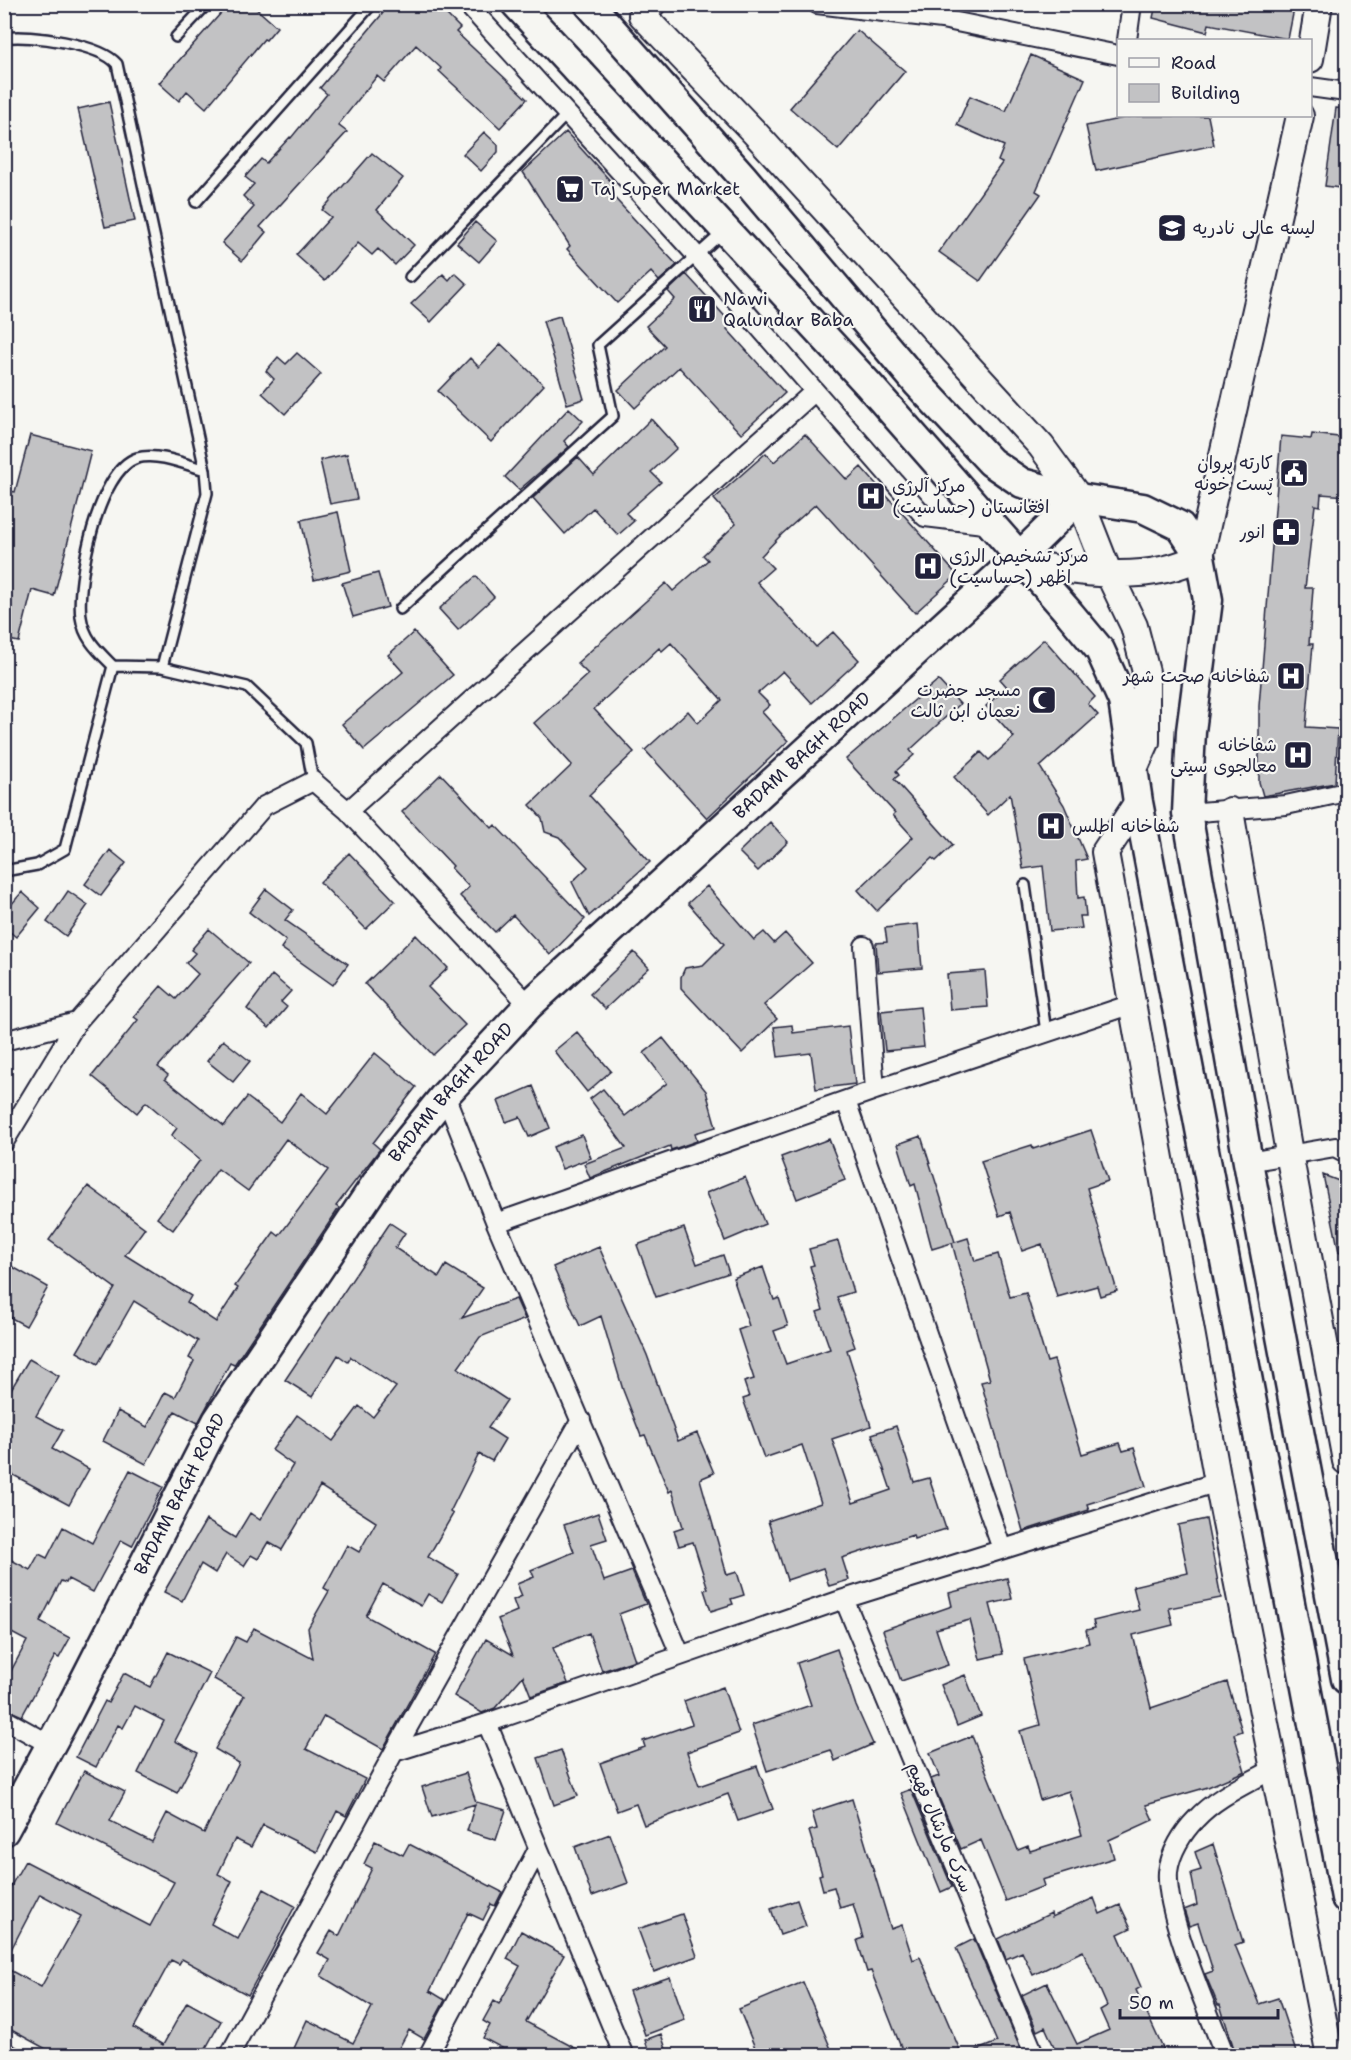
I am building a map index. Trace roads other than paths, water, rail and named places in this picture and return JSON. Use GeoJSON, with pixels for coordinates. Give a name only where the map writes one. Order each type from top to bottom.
{"type":"FeatureCollection","features":[{"type":"Feature","properties":{"kind":"main road"},"geometry":{"type":"LineString","coordinates":[[516,4],[726,229],[1023,560],[1100,650],[1123,701],[1138,802],[1347,1898]]}},
{"type":"Feature","properties":{"kind":"main road"},"geometry":{"type":"LineString","coordinates":[[589,4],[742,176],[918,384],[992,462],[1023,483],[1079,498],[1143,508],[1180,526],[1200,556],[1208,600],[1191,730],[1188,813],[1248,1161],[1347,1679]]}},
{"type":"Feature","properties":{"kind":"main road","name":"BADAM BAGH ROAD"},"geometry":{"type":"LineString","coordinates":[[4,1831],[51,1745],[217,1421],[389,1164],[445,1095],[530,1005],[1023,560],[1079,498]]}},
{"type":"Feature","properties":{"kind":"street"},"geometry":{"type":"LineString","coordinates":[[467,4],[696,255],[926,517],[992,525]]}},
{"type":"Feature","properties":{"kind":"street"},"geometry":{"type":"LineString","coordinates":[[817,4],[944,12],[1117,55]]}},
{"type":"Feature","properties":{"kind":"street"},"geometry":{"type":"LineString","coordinates":[[1127,39],[1132,4]]}},
{"type":"Feature","properties":{"kind":"street"},"geometry":{"type":"LineString","coordinates":[[1312,52],[1319,4]]}},
{"type":"Feature","properties":{"kind":"street"},"geometry":{"type":"LineString","coordinates":[[642,8],[1041,446],[1079,498],[1108,572],[1134,626],[1146,672],[1146,742],[1133,771]]}},
{"type":"Feature","properties":{"kind":"street"},"geometry":{"type":"LineString","coordinates":[[1312,87],[1347,92]]}},
{"type":"Feature","properties":{"kind":"street"},"geometry":{"type":"LineString","coordinates":[[1023,560],[1066,571],[1161,571],[1181,566],[1200,556],[1299,117]]}},
{"type":"Feature","properties":{"kind":"street"},"geometry":{"type":"LineString","coordinates":[[348,811],[815,391]]}},
{"type":"Feature","properties":{"kind":"street"},"geometry":{"type":"LineString","coordinates":[[4,1142],[77,1022],[264,806],[313,781],[348,811],[530,1005]]}},
{"type":"Feature","properties":{"kind":"street"},"geometry":{"type":"LineString","coordinates":[[1188,813],[1286,805],[1347,792]]}},
{"type":"Feature","properties":{"kind":"street"},"geometry":{"type":"LineString","coordinates":[[1138,802],[1105,852],[1218,1482],[1330,2055]]}},
{"type":"Feature","properties":{"kind":"street"},"geometry":{"type":"LineString","coordinates":[[1230,811],[1289,1153],[1347,1461]]}},
{"type":"Feature","properties":{"kind":"street"},"geometry":{"type":"LineString","coordinates":[[864,946],[875,1090]]}},
{"type":"Feature","properties":{"kind":"street"},"geometry":{"type":"LineString","coordinates":[[496,1223],[875,1090],[1132,1004]]}},
{"type":"Feature","properties":{"kind":"street"},"geometry":{"type":"LineString","coordinates":[[4,1041],[77,1022]]}},
{"type":"Feature","properties":{"kind":"street"},"geometry":{"type":"LineString","coordinates":[[445,1095],[496,1223],[680,1654]]}},
{"type":"Feature","properties":{"kind":"street"},"geometry":{"type":"LineString","coordinates":[[846,1101],[1002,1549]]}},
{"type":"Feature","properties":{"kind":"street"},"geometry":{"type":"LineString","coordinates":[[1248,1161],[1335,1147],[1347,1153]]}},
{"type":"Feature","properties":{"kind":"street"},"geometry":{"type":"LineString","coordinates":[[229,2055],[394,1752],[581,1420]]}},
{"type":"Feature","properties":{"kind":"street"},"geometry":{"type":"LineString","coordinates":[[394,1752],[487,1723],[680,1654],[844,1599],[1218,1482]]}},
{"type":"Feature","properties":{"kind":"street","name":"سرک مارشال فهیم"},"geometry":{"type":"LineString","coordinates":[[844,1599],[1035,2055]]}},
{"type":"Feature","properties":{"kind":"street"},"geometry":{"type":"LineString","coordinates":[[4,1719],[51,1745]]}},
{"type":"Feature","properties":{"kind":"street"},"geometry":{"type":"LineString","coordinates":[[487,1723],[621,2053]]}},
{"type":"Feature","properties":{"kind":"street"},"geometry":{"type":"LineString","coordinates":[[1225,2055],[1171,1901],[1168,1870],[1173,1854],[1196,1819],[1216,1802],[1273,1769]]}},
{"type":"Feature","properties":{"kind":"street"},"geometry":{"type":"LineString","coordinates":[[428,2055],[538,1849]]}},
{"type":"Feature","properties":{"kind":"street"},"geometry":{"type":"LineString","coordinates":[[4,2052],[12,2055]]}},
{"type":"Feature","properties":{"kind":"lane"},"geometry":{"type":"LineString","coordinates":[[176,37],[207,4]]}},
{"type":"Feature","properties":{"kind":"lane"},"geometry":{"type":"LineString","coordinates":[[196,202],[372,4]]}},
{"type":"Feature","properties":{"kind":"lane"},"geometry":{"type":"LineString","coordinates":[[4,38],[57,42],[101,52],[110,56],[117,64],[205,470],[207,494],[162,667]]}},
{"type":"Feature","properties":{"kind":"lane"},"geometry":{"type":"LineString","coordinates":[[410,277],[567,115]]}},
{"type":"Feature","properties":{"kind":"lane"},"geometry":{"type":"LineString","coordinates":[[400,609],[613,416],[598,345],[726,229]]}},
{"type":"Feature","properties":{"kind":"lane"},"geometry":{"type":"LineString","coordinates":[[205,470],[156,457],[136,459],[116,475],[101,502],[80,583],[81,619],[90,644],[113,666],[162,667],[247,687],[306,742],[313,781]]}},
{"type":"Feature","properties":{"kind":"lane"},"geometry":{"type":"LineString","coordinates":[[4,871],[37,865],[65,849],[113,666]]}},
{"type":"Feature","properties":{"kind":"lane"},"geometry":{"type":"LineString","coordinates":[[1025,885],[1046,1032]]}},
{"type":"Feature","properties":{"kind":"place","name":"Taj Super Market"},"geometry":{"type":"Point","coordinates":[570,189]}},
{"type":"Feature","properties":{"kind":"place","name":"لیسه عالی نادریه"},"geometry":{"type":"Point","coordinates":[1172,228]}},
{"type":"Feature","properties":{"kind":"place","name":"Nawi Qalundar Baba"},"geometry":{"type":"Point","coordinates":[702,309]}},
{"type":"Feature","properties":{"kind":"place","name":"کارته پروان پُست خونه"},"geometry":{"type":"Point","coordinates":[1294,473]}},
{"type":"Feature","properties":{"kind":"place","name":"مرکز آلرژی (حساسیت) افغانستان"},"geometry":{"type":"Point","coordinates":[871,496]}},
{"type":"Feature","properties":{"kind":"place","name":"انور"},"geometry":{"type":"Point","coordinates":[1286,532]}},
{"type":"Feature","properties":{"kind":"place","name":"مرکز تشخیص الرژی (حساسیت) اظهر"},"geometry":{"type":"Point","coordinates":[928,566]}},
{"type":"Feature","properties":{"kind":"place","name":"شفاخانه صحت شهر"},"geometry":{"type":"Point","coordinates":[1291,676]}},
{"type":"Feature","properties":{"kind":"place","name":"مسجد حضرت نعمان ابن ثالث"},"geometry":{"type":"Point","coordinates":[1042,700]}},
{"type":"Feature","properties":{"kind":"place","name":"شفاخانه معالجوی سیتی"},"geometry":{"type":"Point","coordinates":[1298,755]}},
{"type":"Feature","properties":{"kind":"place","name":"شفاخانه اطلس"},"geometry":{"type":"Point","coordinates":[1051,826]}}]}
